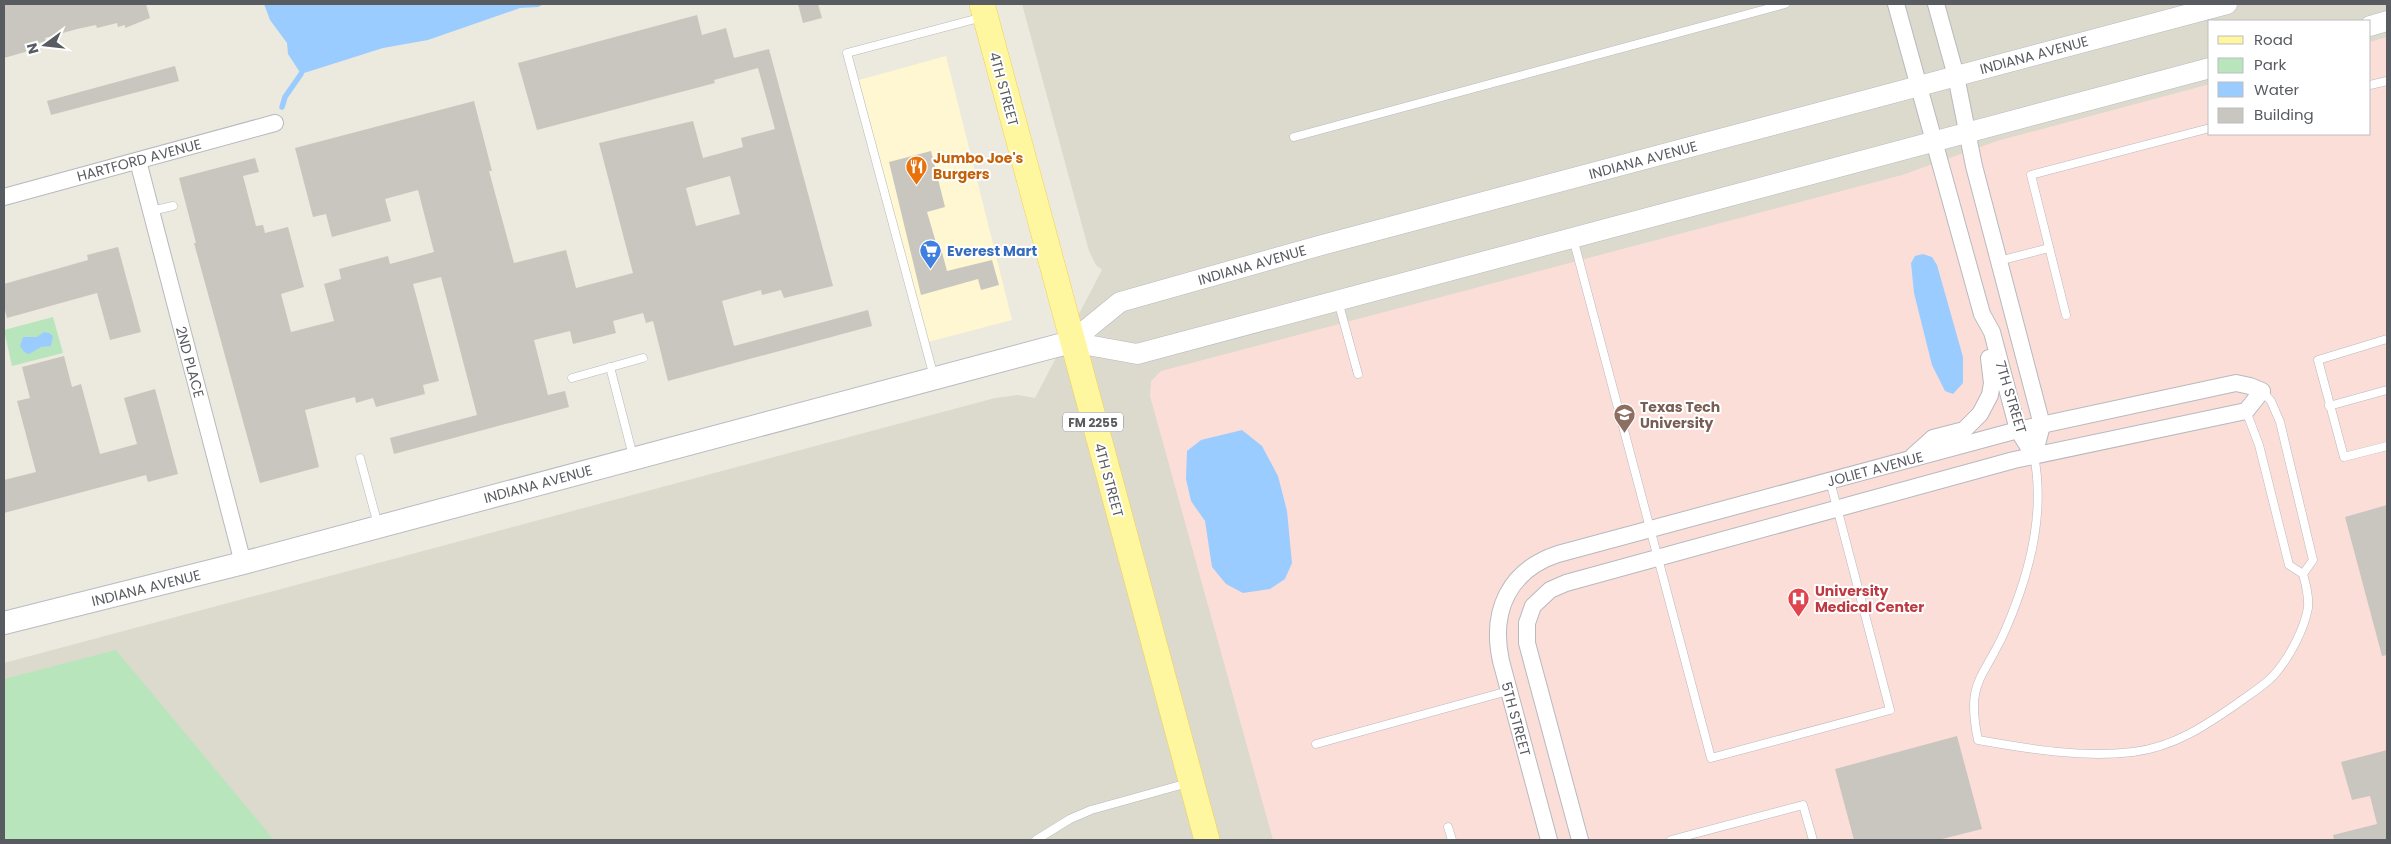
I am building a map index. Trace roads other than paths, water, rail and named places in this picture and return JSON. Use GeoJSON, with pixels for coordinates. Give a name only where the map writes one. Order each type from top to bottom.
{"type":"FeatureCollection","features":[{"type":"Feature","properties":{"kind":"main road","name":"4TH STREET"},"geometry":{"type":"LineString","coordinates":[[983,10],[1071,342],[1207,840]]}},
{"type":"Feature","properties":{"kind":"main road","name":"INDIANA AVENUE"},"geometry":{"type":"LineString","coordinates":[[4,624],[244,563],[1071,342]]}},
{"type":"Feature","properties":{"kind":"street","name":"7TH STREET"},"geometry":{"type":"LineString","coordinates":[[1896,4],[1982,314],[1992,332],[2018,430],[2034,456]]}},
{"type":"Feature","properties":{"kind":"street","name":"7TH STREET"},"geometry":{"type":"LineString","coordinates":[[1936,4],[1956,76],[1974,166],[2042,425],[2034,456]]}},
{"type":"Feature","properties":{"kind":"street","name":"INDIANA AVENUE"},"geometry":{"type":"LineString","coordinates":[[1071,342],[1120,302],[1918,85],[2227,4]]}},
{"type":"Feature","properties":{"kind":"street"},"geometry":{"type":"LineString","coordinates":[[2371,26],[2387,22]]}},
{"type":"Feature","properties":{"kind":"street","name":"INDIANA AVENUE"},"geometry":{"type":"LineString","coordinates":[[1071,342],[1137,354],[1934,140],[2208,69]]}},
{"type":"Feature","properties":{"kind":"street","name":"HARTFORD AVENUE"},"geometry":{"type":"LineString","coordinates":[[4,197],[275,123]]}},
{"type":"Feature","properties":{"kind":"street","name":"2ND PLACE"},"geometry":{"type":"LineString","coordinates":[[138,161],[244,563]]}},
{"type":"Feature","properties":{"kind":"street"},"geometry":{"type":"LineString","coordinates":[[1910,459],[1933,438],[1964,430],[1987,403],[1992,383],[1983,335],[1982,314]]}},
{"type":"Feature","properties":{"kind":"street","name":"JOLIET AVENUE"},"geometry":{"type":"LineString","coordinates":[[1506,597],[1527,569],[1542,560],[1650,529],[2018,430],[2236,383],[2262,391]]}},
{"type":"Feature","properties":{"kind":"street"},"geometry":{"type":"LineString","coordinates":[[2246,411],[2262,391]]}},
{"type":"Feature","properties":{"kind":"street","name":"JOLIET AVENUE"},"geometry":{"type":"LineString","coordinates":[[1580,840],[1528,648],[1527,623],[1533,606],[1550,590],[1566,583],[1658,557],[2034,456],[2246,411]]}},
{"type":"Feature","properties":{"kind":"street","name":"5TH STREET"},"geometry":{"type":"LineString","coordinates":[[1506,597],[1498,616],[1497,638],[1508,691],[1549,840]]}},
{"type":"Feature","properties":{"kind":"lane"},"geometry":{"type":"LineString","coordinates":[[1294,136],[1785,4]]}},
{"type":"Feature","properties":{"kind":"lane"},"geometry":{"type":"LineString","coordinates":[[934,378],[847,53],[983,10]]}},
{"type":"Feature","properties":{"kind":"lane"},"geometry":{"type":"LineString","coordinates":[[2371,85],[2387,81]]}},
{"type":"Feature","properties":{"kind":"lane"},"geometry":{"type":"LineString","coordinates":[[2066,315],[2031,176],[2208,129]]}},
{"type":"Feature","properties":{"kind":"lane"},"geometry":{"type":"LineString","coordinates":[[151,212],[173,206]]}},
{"type":"Feature","properties":{"kind":"lane"},"geometry":{"type":"LineString","coordinates":[[1572,238],[1711,758],[1890,710],[1830,481]]}},
{"type":"Feature","properties":{"kind":"lane"},"geometry":{"type":"LineString","coordinates":[[2000,261],[2049,248]]}},
{"type":"Feature","properties":{"kind":"lane"},"geometry":{"type":"LineString","coordinates":[[1338,301],[1358,374]]}},
{"type":"Feature","properties":{"kind":"lane"},"geometry":{"type":"LineString","coordinates":[[2387,340],[2318,360],[2344,458],[2387,446]]}},
{"type":"Feature","properties":{"kind":"lane"},"geometry":{"type":"LineString","coordinates":[[572,378],[643,358]]}},
{"type":"Feature","properties":{"kind":"lane"},"geometry":{"type":"LineString","coordinates":[[610,367],[633,458]]}},
{"type":"Feature","properties":{"kind":"lane"},"geometry":{"type":"LineString","coordinates":[[2330,406],[2387,390]]}},
{"type":"Feature","properties":{"kind":"lane"},"geometry":{"type":"LineString","coordinates":[[2034,456],[2039,492],[2032,548],[2011,616],[1997,648],[1975,689],[1974,711],[1978,740],[2027,748],[2100,754],[2134,752],[2162,746],[2201,728],[2266,683],[2284,664],[2305,620],[2308,606],[2303,574],[2313,560],[2280,422],[2271,401],[2262,391]]}},
{"type":"Feature","properties":{"kind":"lane"},"geometry":{"type":"LineString","coordinates":[[2246,411],[2259,445],[2289,565],[2303,574]]}},
{"type":"Feature","properties":{"kind":"lane"},"geometry":{"type":"LineString","coordinates":[[360,458],[379,527]]}},
{"type":"Feature","properties":{"kind":"lane"},"geometry":{"type":"LineString","coordinates":[[1316,744],[1508,691]]}},
{"type":"Feature","properties":{"kind":"lane"},"geometry":{"type":"LineString","coordinates":[[1036,840],[1070,819],[1091,810],[1191,782]]}},
{"type":"Feature","properties":{"kind":"lane"},"geometry":{"type":"LineString","coordinates":[[1672,840],[1803,805],[1813,840]]}},
{"type":"Feature","properties":{"kind":"lane"},"geometry":{"type":"LineString","coordinates":[[1448,827],[1452,840]]}},
{"type":"Feature","properties":{"kind":"water"},"geometry":{"type":"Polygon","coordinates":[[[264,4],[544,4],[538,7],[520,8],[428,40],[383,48],[301,74],[288,54],[287,43],[270,20],[264,4]]]}},
{"type":"Feature","properties":{"kind":"water"},"geometry":{"type":"Polygon","coordinates":[[[1923,254],[1932,257],[1937,265],[1963,357],[1963,383],[1953,394],[1945,391],[1932,365],[1914,293],[1911,263],[1915,256],[1923,254]]]}},
{"type":"Feature","properties":{"kind":"water"},"geometry":{"type":"Polygon","coordinates":[[[44,332],[53,336],[51,346],[41,347],[29,354],[24,352],[20,346],[23,337],[37,337],[44,332]]]}},
{"type":"Feature","properties":{"kind":"water"},"geometry":{"type":"Polygon","coordinates":[[[1242,430],[1262,446],[1278,476],[1287,511],[1292,563],[1285,579],[1270,589],[1243,593],[1226,584],[1212,567],[1205,521],[1191,501],[1186,479],[1187,451],[1201,440],[1242,430]]]}},
{"type":"Feature","properties":{"kind":"waterway"},"geometry":{"type":"LineString","coordinates":[[282,107],[285,97],[301,74]]}},
{"type":"Feature","properties":{"kind":"place","name":"Jumbo Joe's Burgers"},"geometry":{"type":"Point","coordinates":[917,185]}},
{"type":"Feature","properties":{"kind":"place","name":"Everest Mart"},"geometry":{"type":"Point","coordinates":[931,270]}},
{"type":"Feature","properties":{"kind":"place","name":"Texas Tech University"},"geometry":{"type":"Point","coordinates":[1624,434]}},
{"type":"Feature","properties":{"kind":"place","name":"University Medical Center"},"geometry":{"type":"Point","coordinates":[1799,618]}}]}
